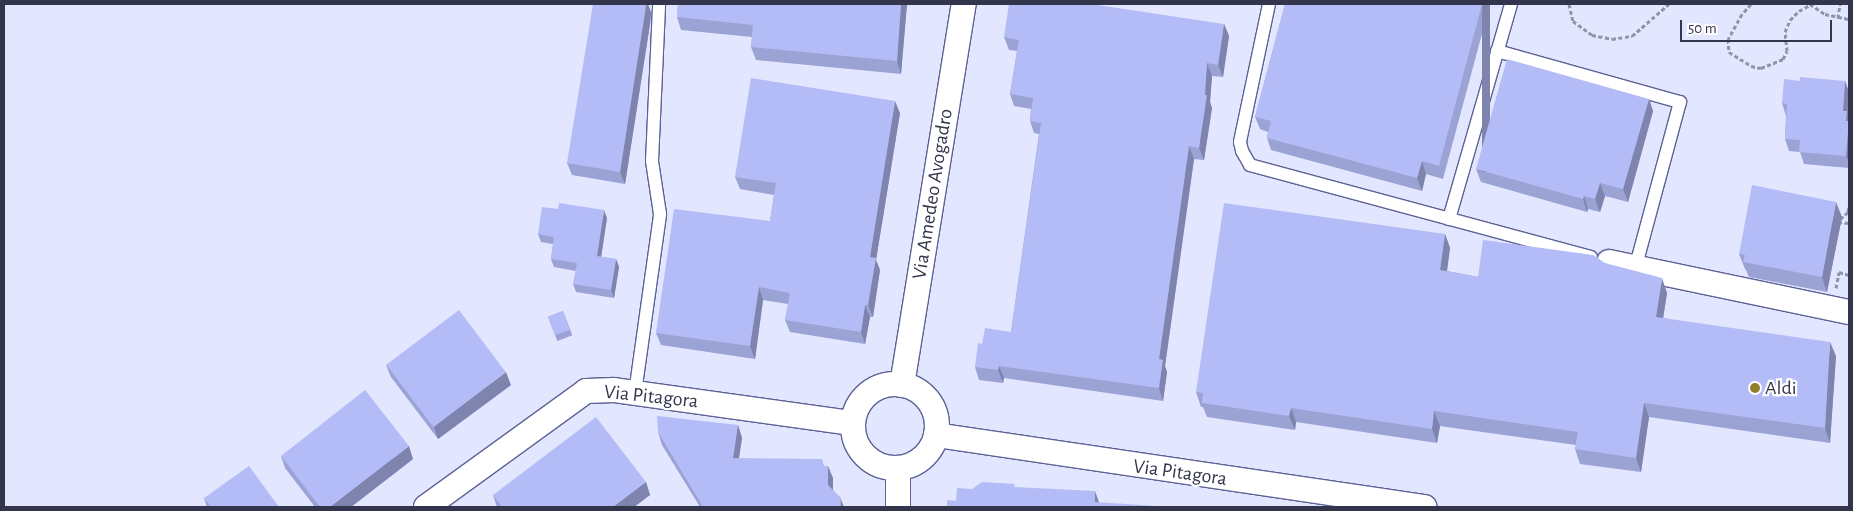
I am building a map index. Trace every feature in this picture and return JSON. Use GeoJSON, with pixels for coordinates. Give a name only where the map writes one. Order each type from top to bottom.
{"type":"FeatureCollection","features":[{"type":"Feature","properties":{"kind":"street","name":"Via Amedeo Avogadro"},"geometry":{"type":"LineString","coordinates":[[902,385],[964,4]]}},
{"type":"Feature","properties":{"kind":"street"},"geometry":{"type":"LineString","coordinates":[[1609,262],[1635,269],[1849,312]]}},
{"type":"Feature","properties":{"kind":"street"},"geometry":{"type":"LineString","coordinates":[[888,385],[902,385],[920,394],[933,409],[936,422],[936,436],[931,448],[922,458],[911,465],[898,468],[884,467],[871,461],[860,451],[854,438],[853,423],[856,410],[869,393],[888,385]]}},
{"type":"Feature","properties":{"kind":"street","name":"Via Pitagora"},"geometry":{"type":"LineString","coordinates":[[433,505],[586,391],[614,390],[853,423]]}},
{"type":"Feature","properties":{"kind":"street","name":"Via Pitagora"},"geometry":{"type":"LineString","coordinates":[[936,436],[1425,507]]}},
{"type":"Feature","properties":{"kind":"street"},"geometry":{"type":"LineString","coordinates":[[898,468],[898,507]]}},
{"type":"Feature","properties":{"kind":"lane"},"geometry":{"type":"LineString","coordinates":[[635,393],[660,214],[652,161],[659,4]]}},
{"type":"Feature","properties":{"kind":"lane"},"geometry":{"type":"LineString","coordinates":[[1269,4],[1240,142],[1242,151],[1250,165],[1609,262]]}},
{"type":"Feature","properties":{"kind":"lane"},"geometry":{"type":"LineString","coordinates":[[1449,219],[1511,4]]}},
{"type":"Feature","properties":{"kind":"lane"},"geometry":{"type":"LineString","coordinates":[[1497,51],[1680,102],[1635,269]]}},
{"type":"Feature","properties":{"kind":"path"},"geometry":{"type":"LineString","coordinates":[[1569,4],[1573,21],[1592,35],[1612,39],[1632,36],[1669,4]]}},
{"type":"Feature","properties":{"kind":"path"},"geometry":{"type":"LineString","coordinates":[[1751,4],[1728,39],[1729,52],[1745,63],[1762,68],[1783,59],[1787,51],[1784,32],[1790,20],[1799,10],[1810,4],[1825,14],[1849,19]]}},
{"type":"Feature","properties":{"kind":"path"},"geometry":{"type":"LineString","coordinates":[[1838,18],[1840,4]]}},
{"type":"Feature","properties":{"kind":"path"},"geometry":{"type":"LineString","coordinates":[[1836,231],[1838,222],[1848,212],[1849,205]]}},
{"type":"Feature","properties":{"kind":"path"},"geometry":{"type":"LineString","coordinates":[[1838,222],[1849,223]]}},
{"type":"Feature","properties":{"kind":"path"},"geometry":{"type":"LineString","coordinates":[[1830,287],[1836,288],[1839,272],[1849,274]]}},
{"type":"Feature","properties":{"kind":"building"},"geometry":{"type":"Polygon","coordinates":[[[593,4],[646,4],[620,172],[567,163],[593,4]]]}},
{"type":"Feature","properties":{"kind":"building"},"geometry":{"type":"Polygon","coordinates":[[[678,4],[901,4],[897,61],[751,47],[753,25],[677,17],[678,4]]]}},
{"type":"Feature","properties":{"kind":"building"},"geometry":{"type":"Polygon","coordinates":[[[1009,4],[1091,4],[1224,24],[1218,65],[1207,63],[1205,95],[1207,95],[1199,148],[1189,146],[1159,359],[1163,360],[1159,388],[999,366],[998,370],[975,367],[978,343],[982,344],[985,328],[1011,332],[1041,123],[1030,121],[1033,98],[1010,94],[1019,40],[1004,37],[1009,4]]]}},
{"type":"Feature","properties":{"kind":"building"},"geometry":{"type":"Polygon","coordinates":[[[1285,4],[1482,4],[1439,166],[1422,161],[1417,178],[1267,138],[1271,121],[1255,117],[1285,4]]]}},
{"type":"Feature","properties":{"kind":"building"},"geometry":{"type":"Polygon","coordinates":[[[1507,59],[1649,99],[1623,189],[1600,183],[1595,199],[1584,196],[1583,199],[1476,169],[1507,59]]]}},
{"type":"Feature","properties":{"kind":"building"},"geometry":{"type":"Polygon","coordinates":[[[1800,77],[1845,81],[1843,111],[1847,111],[1846,121],[1849,121],[1846,156],[1799,152],[1800,140],[1785,139],[1787,104],[1782,103],[1784,79],[1800,81],[1800,77]]]}},
{"type":"Feature","properties":{"kind":"building"},"geometry":{"type":"Polygon","coordinates":[[[751,78],[895,101],[870,257],[876,258],[861,332],[785,320],[790,293],[759,287],[750,346],[656,333],[674,209],[770,221],[776,183],[735,177],[751,78]]]}},
{"type":"Feature","properties":{"kind":"building"},"geometry":{"type":"Polygon","coordinates":[[[1752,185],[1836,202],[1822,277],[1743,262],[1745,255],[1739,254],[1752,185]]]}},
{"type":"Feature","properties":{"kind":"building"},"geometry":{"type":"Polygon","coordinates":[[[559,203],[604,210],[597,256],[616,259],[611,290],[573,284],[577,263],[551,259],[554,237],[538,234],[542,207],[558,209],[559,203]]]}},
{"type":"Feature","properties":{"kind":"building"},"geometry":{"type":"Polygon","coordinates":[[[1224,203],[1445,234],[1440,270],[1478,277],[1483,240],[1593,255],[1605,263],[1662,278],[1656,317],[1830,342],[1825,428],[1644,403],[1636,458],[1575,449],[1578,432],[1434,411],[1432,429],[1291,408],[1289,416],[1202,403],[1203,393],[1196,392],[1224,203]]]}},
{"type":"Feature","properties":{"kind":"building"},"geometry":{"type":"Polygon","coordinates":[[[459,310],[506,372],[433,427],[386,365],[459,310]]]}},
{"type":"Feature","properties":{"kind":"building"},"geometry":{"type":"Polygon","coordinates":[[[563,311],[570,330],[555,335],[548,316],[563,311]]]}},
{"type":"Feature","properties":{"kind":"building"},"geometry":{"type":"Polygon","coordinates":[[[365,390],[409,446],[330,507],[320,507],[281,456],[365,390]]]}},
{"type":"Feature","properties":{"kind":"building"},"geometry":{"type":"Polygon","coordinates":[[[657,416],[738,425],[733,458],[822,459],[824,466],[828,466],[828,485],[840,497],[841,507],[703,507],[658,432],[657,416]]]}},
{"type":"Feature","properties":{"kind":"building"},"geometry":{"type":"Polygon","coordinates":[[[596,417],[646,482],[613,507],[502,507],[493,495],[596,417]]]}},
{"type":"Feature","properties":{"kind":"building"},"geometry":{"type":"Polygon","coordinates":[[[249,466],[279,507],[211,507],[204,498],[249,466]]]}},
{"type":"Feature","properties":{"kind":"building"},"geometry":{"type":"Polygon","coordinates":[[[982,482],[1015,484],[1014,487],[1095,491],[1095,502],[1172,507],[947,507],[947,500],[956,501],[957,488],[972,489],[982,482]]]}},
{"type":"Feature","properties":{"kind":"place","name":"Aldi"},"geometry":{"type":"Point","coordinates":[1755,388]}}]}
